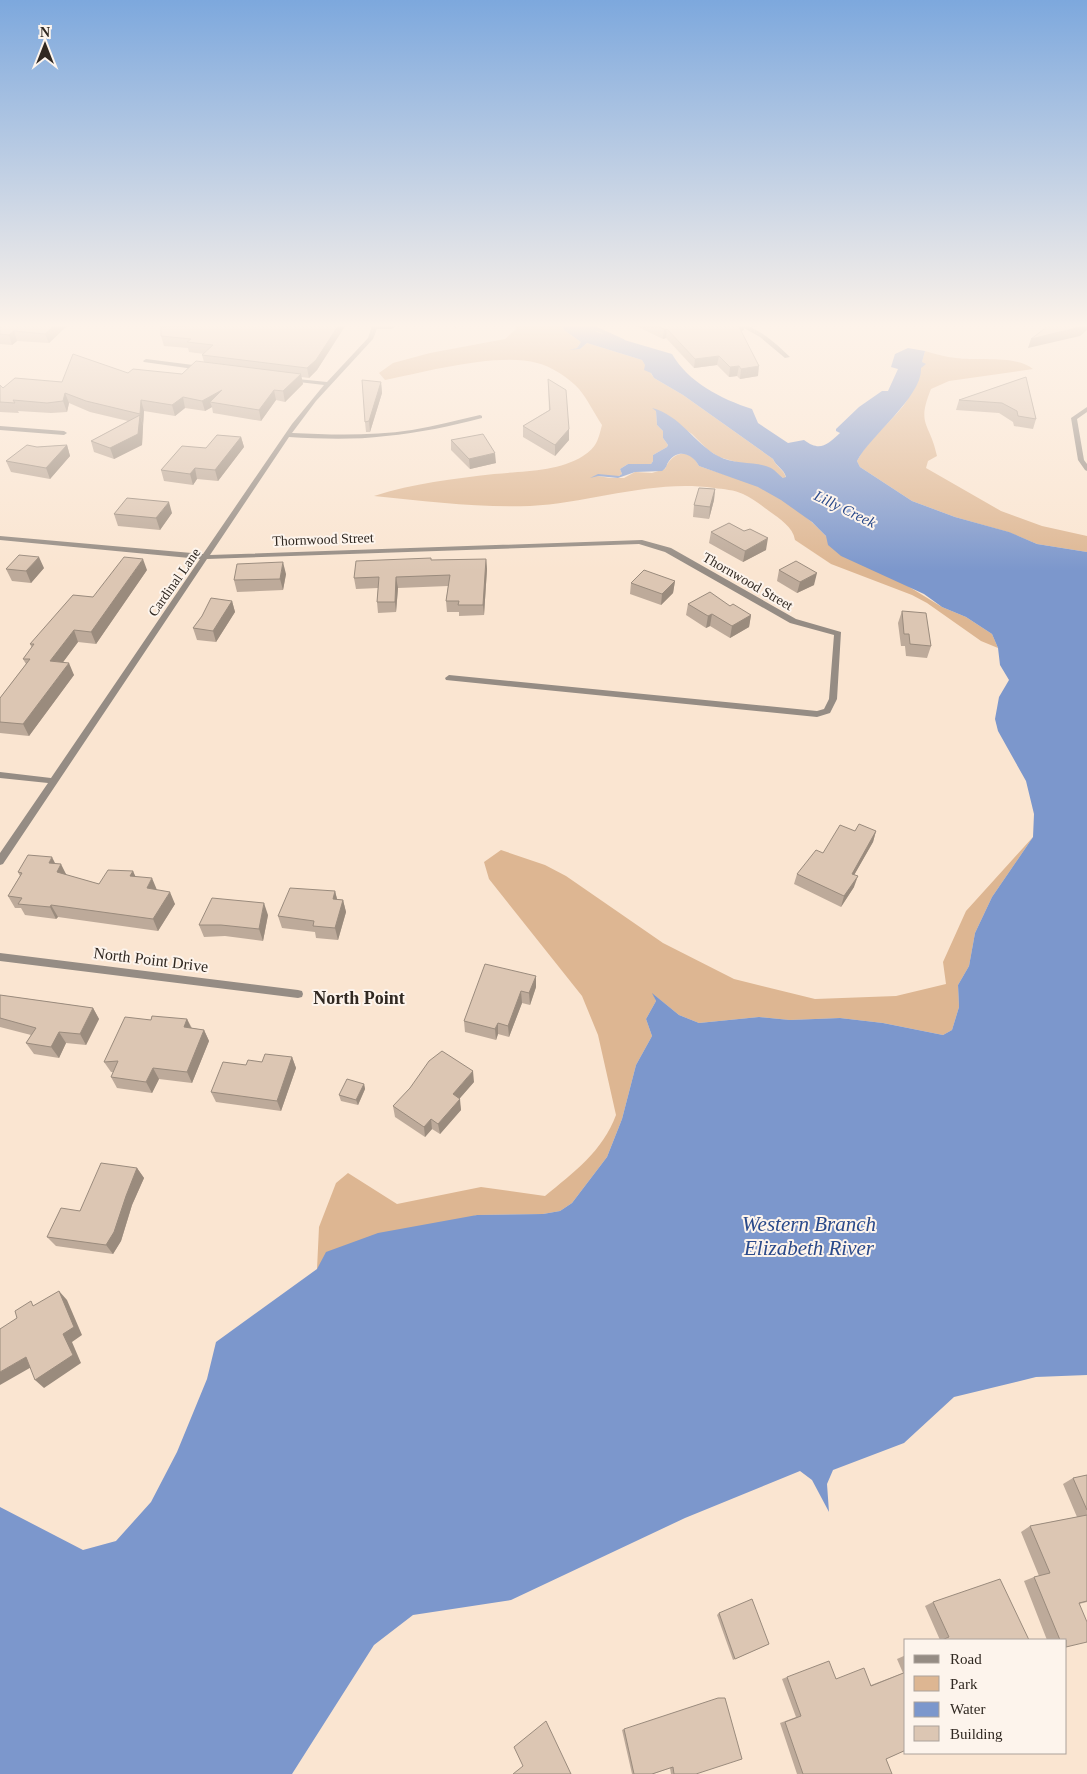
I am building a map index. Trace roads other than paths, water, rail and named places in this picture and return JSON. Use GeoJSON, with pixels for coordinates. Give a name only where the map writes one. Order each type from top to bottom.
{"type":"FeatureCollection","features":[{"type":"Feature","properties":{"kind":"street","name":"Cardinal Lane"},"geometry":{"type":"LineString","coordinates":[[0,862],[288,435],[311,406]]}},
{"type":"Feature","properties":{"kind":"street"},"geometry":{"type":"LineString","coordinates":[[1087,409],[1074,418],[1081,460],[1087,469]]}},
{"type":"Feature","properties":{"kind":"street"},"geometry":{"type":"LineString","coordinates":[[288,435],[346,437],[381,435],[414,431],[480,417]]}},
{"type":"Feature","properties":{"kind":"street"},"geometry":{"type":"LineString","coordinates":[[0,428],[64,433]]}},
{"type":"Feature","properties":{"kind":"street","name":"Thornwood Street"},"geometry":{"type":"LineString","coordinates":[[0,538],[207,557],[650,541],[793,621],[838,634],[833,699],[827,711],[817,714],[449,678]]}},
{"type":"Feature","properties":{"kind":"street"},"geometry":{"type":"LineString","coordinates":[[0,775],[54,781]]}},
{"type":"Feature","properties":{"kind":"street","name":"North Point Drive"},"geometry":{"type":"LineString","coordinates":[[0,957],[298,994]]}},
{"type":"Feature","properties":{"kind":"water","name":"Western Branch Elizabeth River"},"geometry":{"type":"Polygon","coordinates":[[[698,406],[744,406],[752,409],[758,423],[788,443],[804,440],[815,446],[823,446],[840,433],[836,429],[861,406],[903,406],[857,461],[860,467],[912,501],[955,517],[1009,532],[1037,544],[1087,552],[1087,1375],[1036,1377],[954,1397],[904,1443],[833,1470],[827,1484],[829,1512],[812,1480],[800,1471],[685,1518],[511,1600],[413,1615],[374,1645],[292,1774],[0,1774],[0,1507],[83,1550],[116,1541],[151,1502],[177,1452],[207,1379],[216,1342],[317,1269],[326,1252],[378,1233],[477,1215],[543,1214],[560,1211],[572,1203],[607,1157],[622,1119],[636,1065],[652,1036],[646,1019],[656,1001],[652,993],[679,1015],[699,1023],[759,1017],[790,1020],[840,1018],[883,1023],[943,1035],[952,1030],[959,1007],[958,985],[969,966],[975,933],[992,897],[1033,837],[1034,814],[1026,781],[998,731],[995,719],[999,697],[1009,680],[1000,665],[998,648],[992,634],[966,617],[942,607],[924,594],[841,556],[828,545],[826,536],[812,522],[781,500],[758,487],[699,466],[693,458],[685,454],[673,457],[662,471],[635,472],[618,478],[598,476],[590,478],[598,474],[619,476],[622,474],[620,469],[628,464],[651,464],[653,455],[667,447],[668,445],[663,438],[663,431],[657,425],[656,411],[652,408],[671,417],[718,456],[731,461],[759,464],[773,469],[783,478],[786,477],[773,459],[698,406]]]}},
{"type":"Feature","properties":{"kind":"district","name":"North Point"},"geometry":{"type":"Point","coordinates":[359,998]}},
{"type":"Feature","properties":{"kind":"water label","name":"Lilly Creek"},"geometry":{"type":"Point","coordinates":[845,509]}}]}
